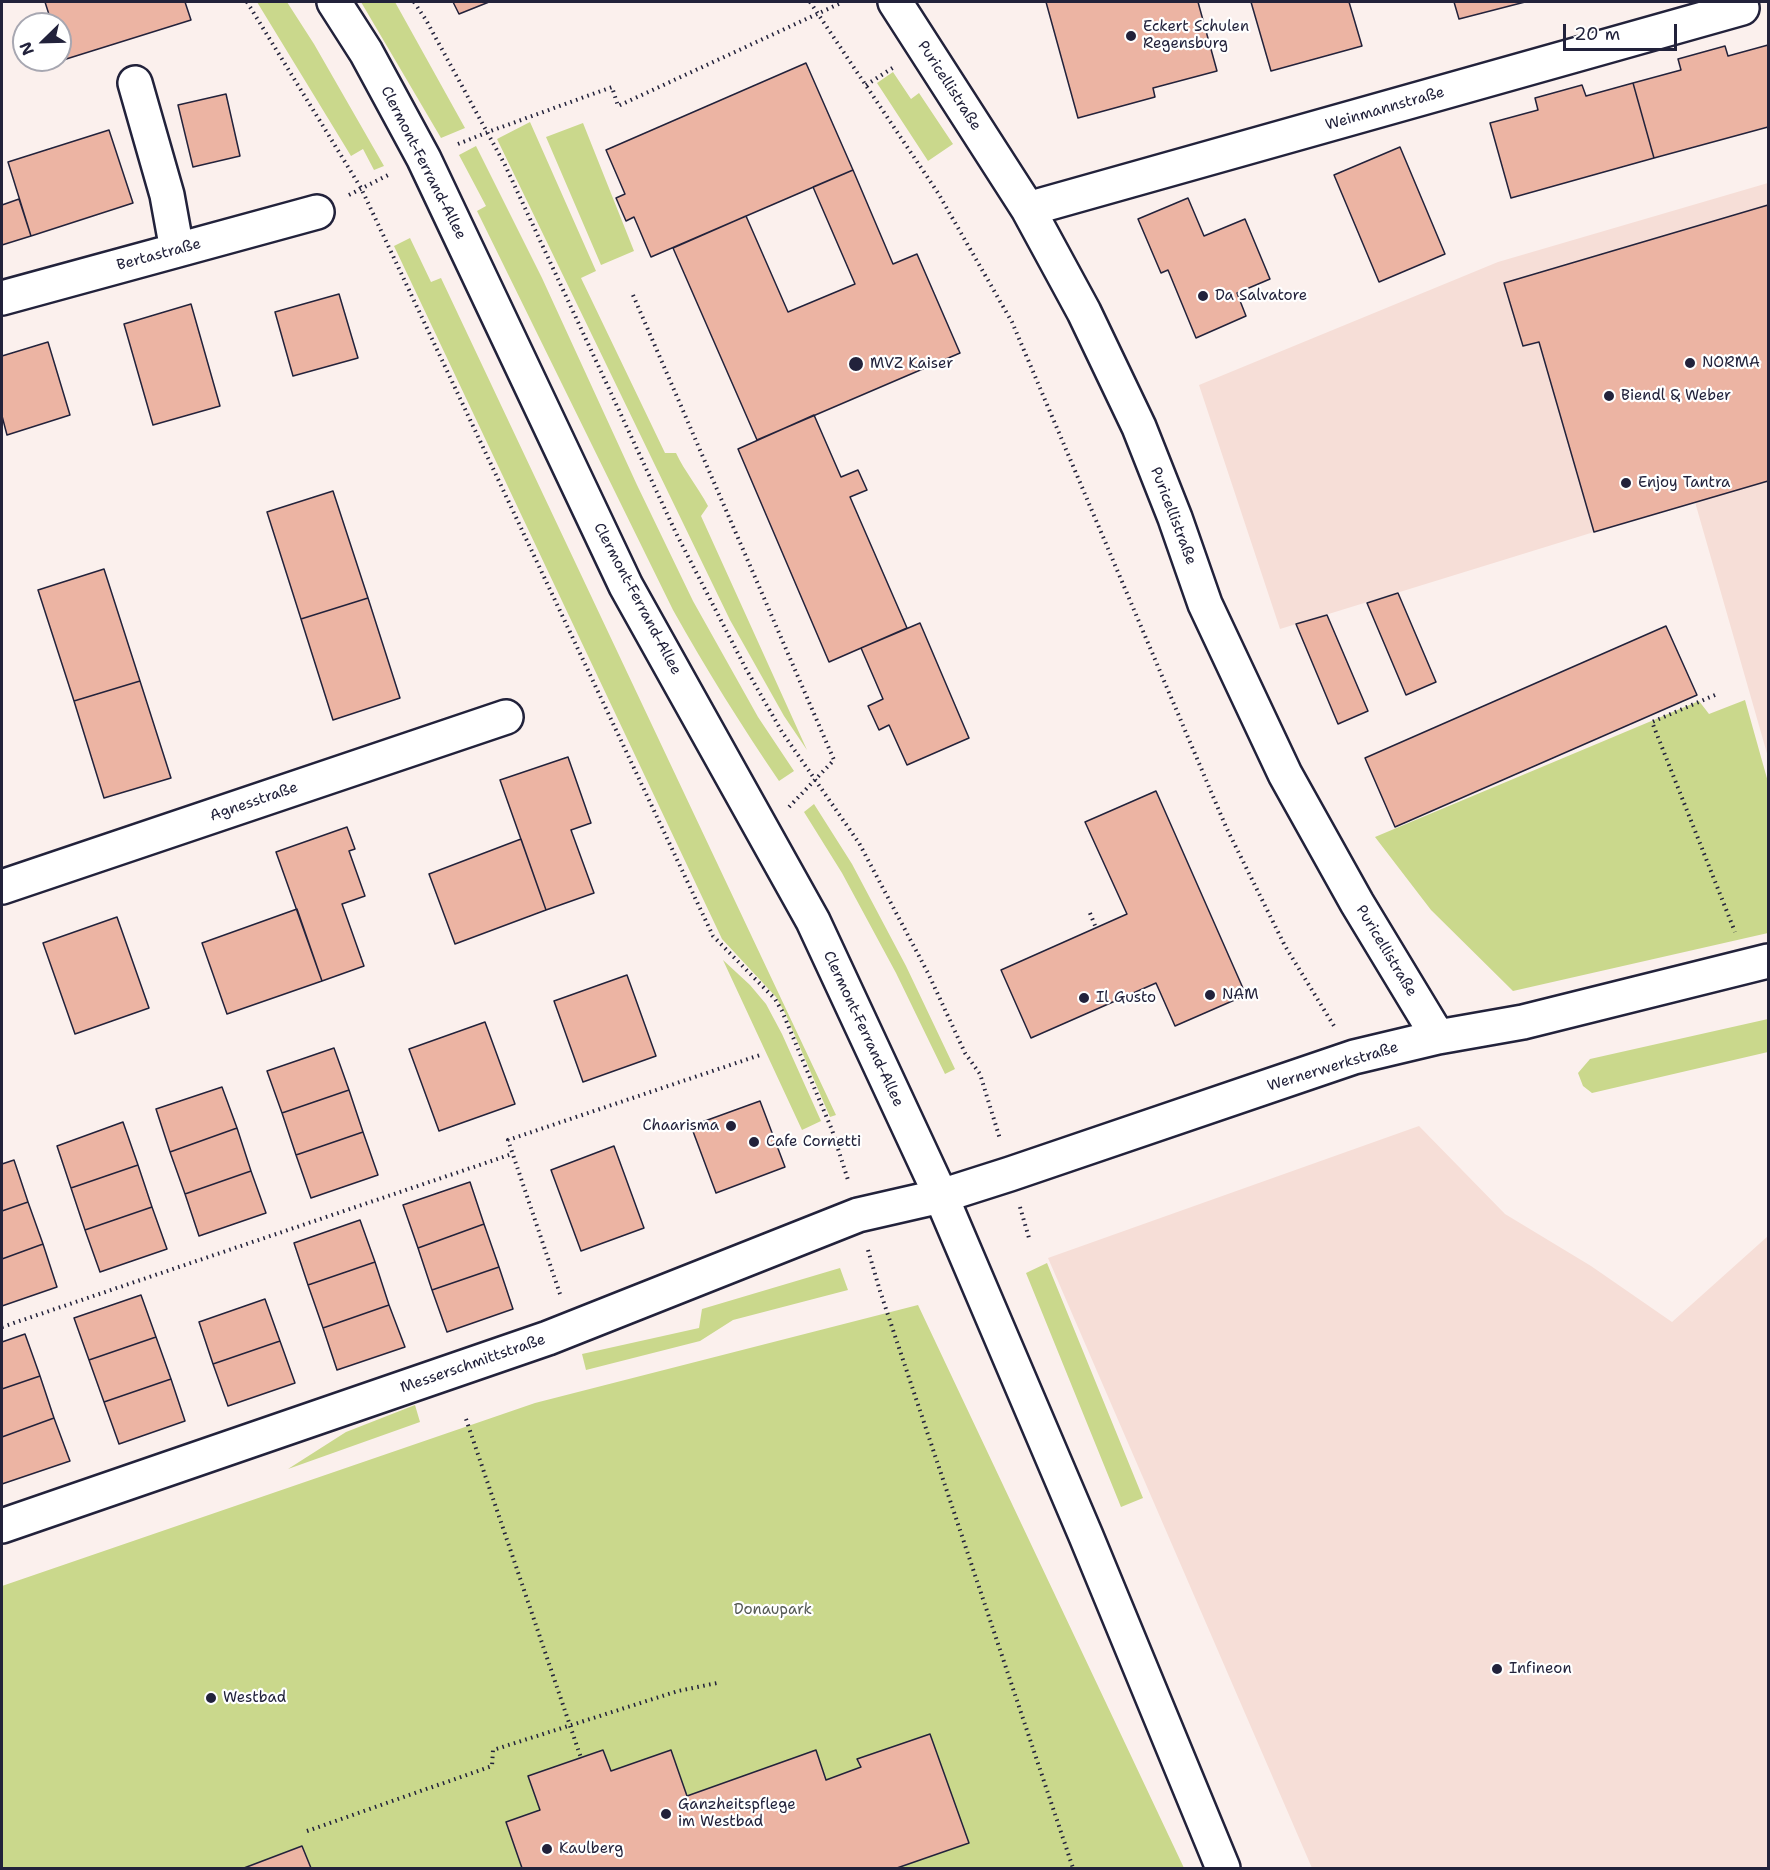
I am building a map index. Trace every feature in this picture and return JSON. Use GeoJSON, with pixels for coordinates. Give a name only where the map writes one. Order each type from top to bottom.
{"type":"FeatureCollection","features":[{"type":"Feature","properties":{"kind":"street","name":"Clermont-Ferrand-Allee"},"geometry":{"type":"LineString","coordinates":[[334,2],[366,52],[424,159],[626,586],[813,921],[941,1196],[1094,1556],[1223,1869]]}},
{"type":"Feature","properties":{"kind":"street","name":"Puricellistraße"},"geometry":{"type":"LineString","coordinates":[[895,2],[1028,209],[1084,312],[1139,427],[1175,518],[1205,604],[1286,774],[1357,903],[1438,1037]]}},
{"type":"Feature","properties":{"kind":"street","name":"Weinmannstraße"},"geometry":{"type":"LineString","coordinates":[[1028,209],[1742,8]]}},
{"type":"Feature","properties":{"kind":"street"},"geometry":{"type":"LineString","coordinates":[[135,83],[167,195],[177,250]]}},
{"type":"Feature","properties":{"kind":"street","name":"Bertastraße"},"geometry":{"type":"LineString","coordinates":[[2,298],[317,212]]}},
{"type":"Feature","properties":{"kind":"street","name":"Agnesstraße"},"geometry":{"type":"LineString","coordinates":[[2,887],[506,717]]}},
{"type":"Feature","properties":{"kind":"street","name":"Wernerwerkstraße"},"geometry":{"type":"LineString","coordinates":[[941,1196],[1354,1057],[1438,1037],[1523,1022],[1758,964]]}},
{"type":"Feature","properties":{"kind":"street","name":"Messerschmittstraße"},"geometry":{"type":"LineString","coordinates":[[2,1526],[549,1338],[858,1215],[941,1196]]}},
{"type":"Feature","properties":{"kind":"path"},"geometry":{"type":"LineString","coordinates":[[247,2],[361,188],[713,936],[775,999],[782,1011],[832,1130],[880,1292],[1073,1869]]}},
{"type":"Feature","properties":{"kind":"path"},"geometry":{"type":"LineString","coordinates":[[414,2],[488,132],[676,533],[745,667],[782,732],[864,853],[928,973],[965,1053],[980,1074],[1010,1174]]}},
{"type":"Feature","properties":{"kind":"path"},"geometry":{"type":"LineString","coordinates":[[810,2],[938,194],[1012,322],[1226,828],[1285,946],[1354,1057]]}},
{"type":"Feature","properties":{"kind":"path"},"geometry":{"type":"LineString","coordinates":[[317,212],[361,188],[424,159],[488,132],[612,87],[618,106],[843,2]]}},
{"type":"Feature","properties":{"kind":"path"},"geometry":{"type":"LineString","coordinates":[[866,85],[894,67]]}},
{"type":"Feature","properties":{"kind":"path"},"geometry":{"type":"LineString","coordinates":[[633,295],[834,760],[764,833]]}},
{"type":"Feature","properties":{"kind":"path"},"geometry":{"type":"LineString","coordinates":[[1714,695],[1652,722],[1758,964]]}},
{"type":"Feature","properties":{"kind":"path"},"geometry":{"type":"LineString","coordinates":[[1090,913],[1096,928]]}},
{"type":"Feature","properties":{"kind":"path"},"geometry":{"type":"LineString","coordinates":[[572,1329],[508,1140],[760,1054]]}},
{"type":"Feature","properties":{"kind":"path"},"geometry":{"type":"LineString","coordinates":[[2,1327],[512,1154]]}},
{"type":"Feature","properties":{"kind":"path"},"geometry":{"type":"LineString","coordinates":[[466,1419],[581,1758]]}},
{"type":"Feature","properties":{"kind":"path"},"geometry":{"type":"LineString","coordinates":[[307,1831],[492,1766],[493,1750],[678,1691],[717,1683]]}},
{"type":"Feature","properties":{"kind":"shaded area"},"geometry":{"type":"Polygon","coordinates":[[[1768,183],[1768,757],[1695,502],[1280,629],[1199,385],[1498,262],[1768,183]]]}},
{"type":"Feature","properties":{"kind":"shaded area","name":"Infineon"},"geometry":{"type":"Polygon","coordinates":[[[1419,1126],[1505,1214],[1591,1266],[1672,1322],[1768,1236],[1768,1868],[1312,1868],[1048,1258],[1419,1126]]]}},
{"type":"Feature","properties":{"kind":"green space"},"geometry":{"type":"Polygon","coordinates":[[[257,2],[287,2],[314,44],[384,166],[374,170],[363,149],[351,156],[257,2]]]}},
{"type":"Feature","properties":{"kind":"green space"},"geometry":{"type":"Polygon","coordinates":[[[361,2],[395,2],[465,128],[441,138],[361,2]]]}},
{"type":"Feature","properties":{"kind":"green space"},"geometry":{"type":"Polygon","coordinates":[[[893,72],[911,99],[919,93],[953,144],[928,161],[877,83],[893,72]]]}},
{"type":"Feature","properties":{"kind":"green space"},"geometry":{"type":"Polygon","coordinates":[[[530,122],[596,271],[581,278],[665,453],[676,453],[708,506],[701,516],[807,750],[784,716],[730,620],[497,139],[530,122]]]}},
{"type":"Feature","properties":{"kind":"green space"},"geometry":{"type":"Polygon","coordinates":[[[583,123],[634,251],[601,265],[546,137],[583,123]]]}},
{"type":"Feature","properties":{"kind":"green space"},"geometry":{"type":"Polygon","coordinates":[[[476,146],[542,278],[693,601],[758,717],[794,771],[779,781],[724,697],[673,610],[477,211],[486,206],[459,155],[476,146]]]}},
{"type":"Feature","properties":{"kind":"green space"},"geometry":{"type":"Polygon","coordinates":[[[410,238],[431,282],[441,278],[836,1115],[830,1117],[776,997],[722,939],[394,246],[410,238]]]}},
{"type":"Feature","properties":{"kind":"green space"},"geometry":{"type":"Polygon","coordinates":[[[1745,700],[1768,782],[1768,933],[1513,991],[1431,910],[1375,837],[1699,701],[1709,714],[1745,700]]]}},
{"type":"Feature","properties":{"kind":"green space"},"geometry":{"type":"Polygon","coordinates":[[[814,804],[852,864],[906,966],[955,1069],[945,1074],[896,973],[842,873],[804,812],[814,804]]]}},
{"type":"Feature","properties":{"kind":"green space"},"geometry":{"type":"Polygon","coordinates":[[[723,960],[750,985],[766,1004],[821,1121],[802,1130],[723,960]]]}},
{"type":"Feature","properties":{"kind":"green space"},"geometry":{"type":"Polygon","coordinates":[[[1768,1019],[1768,1052],[1592,1093],[1583,1086],[1578,1073],[1590,1059],[1768,1019]]]}},
{"type":"Feature","properties":{"kind":"green space"},"geometry":{"type":"Polygon","coordinates":[[[1047,1263],[1143,1498],[1121,1507],[1026,1273],[1047,1263]]]}},
{"type":"Feature","properties":{"kind":"green space"},"geometry":{"type":"Polygon","coordinates":[[[840,1268],[848,1290],[733,1320],[700,1341],[586,1370],[582,1354],[699,1328],[702,1309],[840,1268]]]}},
{"type":"Feature","properties":{"kind":"green space","name":"Donaupark"},"geometry":{"type":"Polygon","coordinates":[[[918,1305],[1184,1868],[2,1868],[2,1586],[535,1403],[918,1305]]]}},
{"type":"Feature","properties":{"kind":"green space"},"geometry":{"type":"Polygon","coordinates":[[[415,1405],[420,1422],[288,1469],[346,1432],[415,1405]]]}},
{"type":"Feature","properties":{"kind":"building"},"geometry":{"type":"Polygon","coordinates":[[[45,2],[185,2],[191,20],[72,57],[72,12],[48,12],[45,2]]]}},
{"type":"Feature","properties":{"kind":"building"},"geometry":{"type":"Polygon","coordinates":[[[453,2],[489,2],[459,14],[453,2]]]}},
{"type":"Feature","properties":{"kind":"building","name":"Eckert Schulen Regensburg"},"geometry":{"type":"Polygon","coordinates":[[[1046,2],[1198,2],[1217,71],[1153,88],[1155,97],[1078,118],[1046,2]]]}},
{"type":"Feature","properties":{"kind":"building"},"geometry":{"type":"Polygon","coordinates":[[[1251,2],[1349,2],[1362,46],[1271,71],[1251,2]]]}},
{"type":"Feature","properties":{"kind":"building"},"geometry":{"type":"Polygon","coordinates":[[[1454,2],[1525,2],[1459,19],[1454,2]]]}},
{"type":"Feature","properties":{"kind":"building"},"geometry":{"type":"Polygon","coordinates":[[[1768,45],[1768,127],[1654,158],[1633,83],[1681,70],[1678,59],[1725,46],[1728,56],[1768,45]]]}},
{"type":"Feature","properties":{"kind":"building"},"geometry":{"type":"Polygon","coordinates":[[[806,63],[853,170],[651,257],[634,217],[626,221],[616,198],[625,194],[606,150],[806,63]]]}},
{"type":"Feature","properties":{"kind":"building"},"geometry":{"type":"Polygon","coordinates":[[[1633,83],[1654,158],[1511,198],[1490,123],[1538,110],[1535,98],[1582,85],[1586,96],[1633,83]]]}},
{"type":"Feature","properties":{"kind":"building"},"geometry":{"type":"Polygon","coordinates":[[[226,94],[240,156],[193,167],[178,105],[226,94]]]}},
{"type":"Feature","properties":{"kind":"building"},"geometry":{"type":"Polygon","coordinates":[[[109,130],[133,203],[31,236],[8,162],[109,130]]]}},
{"type":"Feature","properties":{"kind":"building"},"geometry":{"type":"Polygon","coordinates":[[[1400,147],[1445,254],[1379,282],[1334,175],[1400,147]]]}},
{"type":"Feature","properties":{"kind":"building"},"geometry":{"type":"Polygon","coordinates":[[[853,170],[893,264],[917,254],[960,353],[757,440],[673,248],[746,216],[788,312],[855,284],[813,187],[853,170]]]}},
{"type":"Feature","properties":{"kind":"building"},"geometry":{"type":"Polygon","coordinates":[[[1188,198],[1204,236],[1245,219],[1270,279],[1237,293],[1246,316],[1196,338],[1168,270],[1161,273],[1138,219],[1188,198]]]}},
{"type":"Feature","properties":{"kind":"building"},"geometry":{"type":"Polygon","coordinates":[[[19,199],[31,236],[2,245],[2,205],[19,199]]]}},
{"type":"Feature","properties":{"kind":"building"},"geometry":{"type":"Polygon","coordinates":[[[1768,205],[1768,481],[1594,532],[1539,342],[1523,346],[1504,283],[1768,205]]]}},
{"type":"Feature","properties":{"kind":"building"},"geometry":{"type":"Polygon","coordinates":[[[339,294],[358,358],[293,376],[275,312],[339,294]]]}},
{"type":"Feature","properties":{"kind":"building"},"geometry":{"type":"Polygon","coordinates":[[[191,304],[220,406],[153,425],[124,324],[191,304]]]}},
{"type":"Feature","properties":{"kind":"building"},"geometry":{"type":"Polygon","coordinates":[[[48,342],[70,415],[7,435],[2,416],[2,356],[48,342]]]}},
{"type":"Feature","properties":{"kind":"building"},"geometry":{"type":"Polygon","coordinates":[[[814,415],[841,477],[858,470],[867,490],[850,497],[907,628],[829,662],[738,449],[814,415]]]}},
{"type":"Feature","properties":{"kind":"building"},"geometry":{"type":"Polygon","coordinates":[[[333,491],[368,598],[301,619],[267,512],[333,491]]]}},
{"type":"Feature","properties":{"kind":"building"},"geometry":{"type":"Polygon","coordinates":[[[104,569],[140,681],[74,701],[38,590],[104,569]]]}},
{"type":"Feature","properties":{"kind":"building"},"geometry":{"type":"Polygon","coordinates":[[[1398,593],[1436,682],[1406,695],[1367,603],[1398,593]]]}},
{"type":"Feature","properties":{"kind":"building"},"geometry":{"type":"Polygon","coordinates":[[[368,598],[400,698],[333,720],[301,619],[368,598]]]}},
{"type":"Feature","properties":{"kind":"building"},"geometry":{"type":"Polygon","coordinates":[[[1327,615],[1368,711],[1338,724],[1296,624],[1327,615]]]}},
{"type":"Feature","properties":{"kind":"building"},"geometry":{"type":"Polygon","coordinates":[[[920,623],[969,738],[907,765],[889,725],[879,730],[868,706],[883,699],[861,648],[920,623]]]}},
{"type":"Feature","properties":{"kind":"building"},"geometry":{"type":"Polygon","coordinates":[[[1666,626],[1697,695],[1395,827],[1365,758],[1666,626]]]}},
{"type":"Feature","properties":{"kind":"building"},"geometry":{"type":"Polygon","coordinates":[[[140,681],[171,778],[104,798],[74,701],[140,681]]]}},
{"type":"Feature","properties":{"kind":"building"},"geometry":{"type":"Polygon","coordinates":[[[568,757],[591,823],[571,830],[594,893],[546,910],[500,780],[568,757]]]}},
{"type":"Feature","properties":{"kind":"building"},"geometry":{"type":"Polygon","coordinates":[[[1156,791],[1246,995],[1175,1026],[1156,983],[1031,1038],[1001,970],[1127,914],[1085,822],[1156,791]]]}},
{"type":"Feature","properties":{"kind":"building"},"geometry":{"type":"Polygon","coordinates":[[[347,827],[355,849],[349,851],[365,896],[342,904],[364,966],[322,981],[276,852],[347,827]]]}},
{"type":"Feature","properties":{"kind":"building"},"geometry":{"type":"Polygon","coordinates":[[[521,839],[546,910],[455,944],[429,874],[521,839]]]}},
{"type":"Feature","properties":{"kind":"building"},"geometry":{"type":"Polygon","coordinates":[[[297,909],[322,981],[227,1014],[202,943],[297,909]]]}},
{"type":"Feature","properties":{"kind":"building"},"geometry":{"type":"Polygon","coordinates":[[[117,917],[149,1008],[75,1034],[43,943],[117,917]]]}},
{"type":"Feature","properties":{"kind":"building"},"geometry":{"type":"Polygon","coordinates":[[[627,975],[656,1056],[583,1082],[554,1001],[627,975]]]}},
{"type":"Feature","properties":{"kind":"building"},"geometry":{"type":"Polygon","coordinates":[[[485,1022],[515,1104],[439,1131],[409,1049],[485,1022]]]}},
{"type":"Feature","properties":{"kind":"building"},"geometry":{"type":"Polygon","coordinates":[[[334,1048],[349,1090],[282,1113],[267,1071],[334,1048]]]}},
{"type":"Feature","properties":{"kind":"building"},"geometry":{"type":"Polygon","coordinates":[[[222,1087],[237,1128],[170,1152],[156,1109],[222,1087]]]}},
{"type":"Feature","properties":{"kind":"building"},"geometry":{"type":"Polygon","coordinates":[[[349,1090],[363,1132],[296,1155],[282,1113],[349,1090]]]}},
{"type":"Feature","properties":{"kind":"building"},"geometry":{"type":"Polygon","coordinates":[[[760,1101],[785,1167],[716,1193],[691,1126],[760,1101]]]}},
{"type":"Feature","properties":{"kind":"building"},"geometry":{"type":"Polygon","coordinates":[[[123,1122],[138,1165],[71,1188],[57,1146],[123,1122]]]}},
{"type":"Feature","properties":{"kind":"building"},"geometry":{"type":"Polygon","coordinates":[[[237,1128],[251,1171],[185,1194],[170,1152],[237,1128]]]}},
{"type":"Feature","properties":{"kind":"building"},"geometry":{"type":"Polygon","coordinates":[[[363,1132],[378,1175],[311,1198],[296,1155],[363,1132]]]}},
{"type":"Feature","properties":{"kind":"building"},"geometry":{"type":"Polygon","coordinates":[[[614,1146],[644,1228],[581,1251],[551,1170],[614,1146]]]}},
{"type":"Feature","properties":{"kind":"building"},"geometry":{"type":"Polygon","coordinates":[[[14,1160],[28,1202],[2,1211],[2,1164],[14,1160]]]}},
{"type":"Feature","properties":{"kind":"building"},"geometry":{"type":"Polygon","coordinates":[[[138,1165],[152,1207],[85,1230],[71,1188],[138,1165]]]}},
{"type":"Feature","properties":{"kind":"building"},"geometry":{"type":"Polygon","coordinates":[[[251,1171],[266,1213],[199,1236],[185,1194],[251,1171]]]}},
{"type":"Feature","properties":{"kind":"building"},"geometry":{"type":"Polygon","coordinates":[[[470,1182],[484,1224],[418,1248],[403,1205],[470,1182]]]}},
{"type":"Feature","properties":{"kind":"building"},"geometry":{"type":"Polygon","coordinates":[[[28,1202],[43,1244],[2,1259],[2,1211],[28,1202]]]}},
{"type":"Feature","properties":{"kind":"building"},"geometry":{"type":"Polygon","coordinates":[[[152,1207],[167,1249],[100,1272],[85,1230],[152,1207]]]}},
{"type":"Feature","properties":{"kind":"building"},"geometry":{"type":"Polygon","coordinates":[[[360,1220],[375,1262],[308,1285],[294,1243],[360,1220]]]}},
{"type":"Feature","properties":{"kind":"building"},"geometry":{"type":"Polygon","coordinates":[[[484,1224],[499,1267],[432,1290],[418,1248],[484,1224]]]}},
{"type":"Feature","properties":{"kind":"building"},"geometry":{"type":"Polygon","coordinates":[[[43,1244],[57,1287],[2,1306],[2,1259],[43,1244]]]}},
{"type":"Feature","properties":{"kind":"building"},"geometry":{"type":"Polygon","coordinates":[[[375,1262],[389,1305],[323,1328],[308,1285],[375,1262]]]}},
{"type":"Feature","properties":{"kind":"building"},"geometry":{"type":"Polygon","coordinates":[[[499,1267],[513,1309],[447,1332],[432,1290],[499,1267]]]}},
{"type":"Feature","properties":{"kind":"building"},"geometry":{"type":"Polygon","coordinates":[[[141,1295],[156,1337],[89,1360],[74,1318],[141,1295]]]}},
{"type":"Feature","properties":{"kind":"building"},"geometry":{"type":"Polygon","coordinates":[[[265,1299],[280,1341],[213,1364],[199,1322],[265,1299]]]}},
{"type":"Feature","properties":{"kind":"building"},"geometry":{"type":"Polygon","coordinates":[[[389,1305],[405,1347],[337,1370],[323,1328],[389,1305]]]}},
{"type":"Feature","properties":{"kind":"building"},"geometry":{"type":"Polygon","coordinates":[[[25,1334],[40,1376],[2,1389],[2,1342],[25,1334]]]}},
{"type":"Feature","properties":{"kind":"building"},"geometry":{"type":"Polygon","coordinates":[[[156,1337],[171,1379],[104,1402],[89,1360],[156,1337]]]}},
{"type":"Feature","properties":{"kind":"building"},"geometry":{"type":"Polygon","coordinates":[[[280,1341],[295,1383],[228,1406],[213,1364],[280,1341]]]}},
{"type":"Feature","properties":{"kind":"building"},"geometry":{"type":"Polygon","coordinates":[[[40,1376],[54,1418],[2,1437],[2,1389],[40,1376]]]}},
{"type":"Feature","properties":{"kind":"building"},"geometry":{"type":"Polygon","coordinates":[[[171,1379],[185,1421],[119,1444],[104,1402],[171,1379]]]}},
{"type":"Feature","properties":{"kind":"building"},"geometry":{"type":"Polygon","coordinates":[[[54,1418],[70,1461],[2,1484],[2,1437],[54,1418]]]}},
{"type":"Feature","properties":{"kind":"building"},"geometry":{"type":"Polygon","coordinates":[[[930,1734],[969,1843],[897,1868],[522,1868],[506,1822],[540,1810],[528,1776],[603,1750],[611,1771],[671,1750],[687,1796],[816,1750],[826,1780],[861,1767],[857,1759],[930,1734]]]}},
{"type":"Feature","properties":{"kind":"building"},"geometry":{"type":"Polygon","coordinates":[[[302,1846],[311,1868],[244,1868],[302,1846]]]}},
{"type":"Feature","properties":{"kind":"place","name":"Eckert Schulen Regensburg"},"geometry":{"type":"Point","coordinates":[1131,36]}},
{"type":"Feature","properties":{"kind":"place","name":"Da Salvatore"},"geometry":{"type":"Point","coordinates":[1203,296]}},
{"type":"Feature","properties":{"kind":"place","name":"NORMA"},"geometry":{"type":"Point","coordinates":[1690,363]}},
{"type":"Feature","properties":{"kind":"place","name":"MVZ Kaiser"},"geometry":{"type":"Point","coordinates":[856,364]}},
{"type":"Feature","properties":{"kind":"place","name":"Biendl & Weber"},"geometry":{"type":"Point","coordinates":[1609,396]}},
{"type":"Feature","properties":{"kind":"place","name":"Enjoy Tantra"},"geometry":{"type":"Point","coordinates":[1626,483]}},
{"type":"Feature","properties":{"kind":"place","name":"NAM"},"geometry":{"type":"Point","coordinates":[1210,995]}},
{"type":"Feature","properties":{"kind":"place","name":"Il Gusto"},"geometry":{"type":"Point","coordinates":[1084,998]}},
{"type":"Feature","properties":{"kind":"place","name":"Chaarisma"},"geometry":{"type":"Point","coordinates":[731,1126]}},
{"type":"Feature","properties":{"kind":"place","name":"Cafe Cornetti"},"geometry":{"type":"Point","coordinates":[754,1142]}},
{"type":"Feature","properties":{"kind":"place","name":"Infineon"},"geometry":{"type":"Point","coordinates":[1497,1669]}},
{"type":"Feature","properties":{"kind":"place","name":"Westbad"},"geometry":{"type":"Point","coordinates":[211,1698]}},
{"type":"Feature","properties":{"kind":"place","name":"Ganzheitspflege im Westbad"},"geometry":{"type":"Point","coordinates":[666,1814]}},
{"type":"Feature","properties":{"kind":"place","name":"Kaulberg"},"geometry":{"type":"Point","coordinates":[547,1849]}}]}
